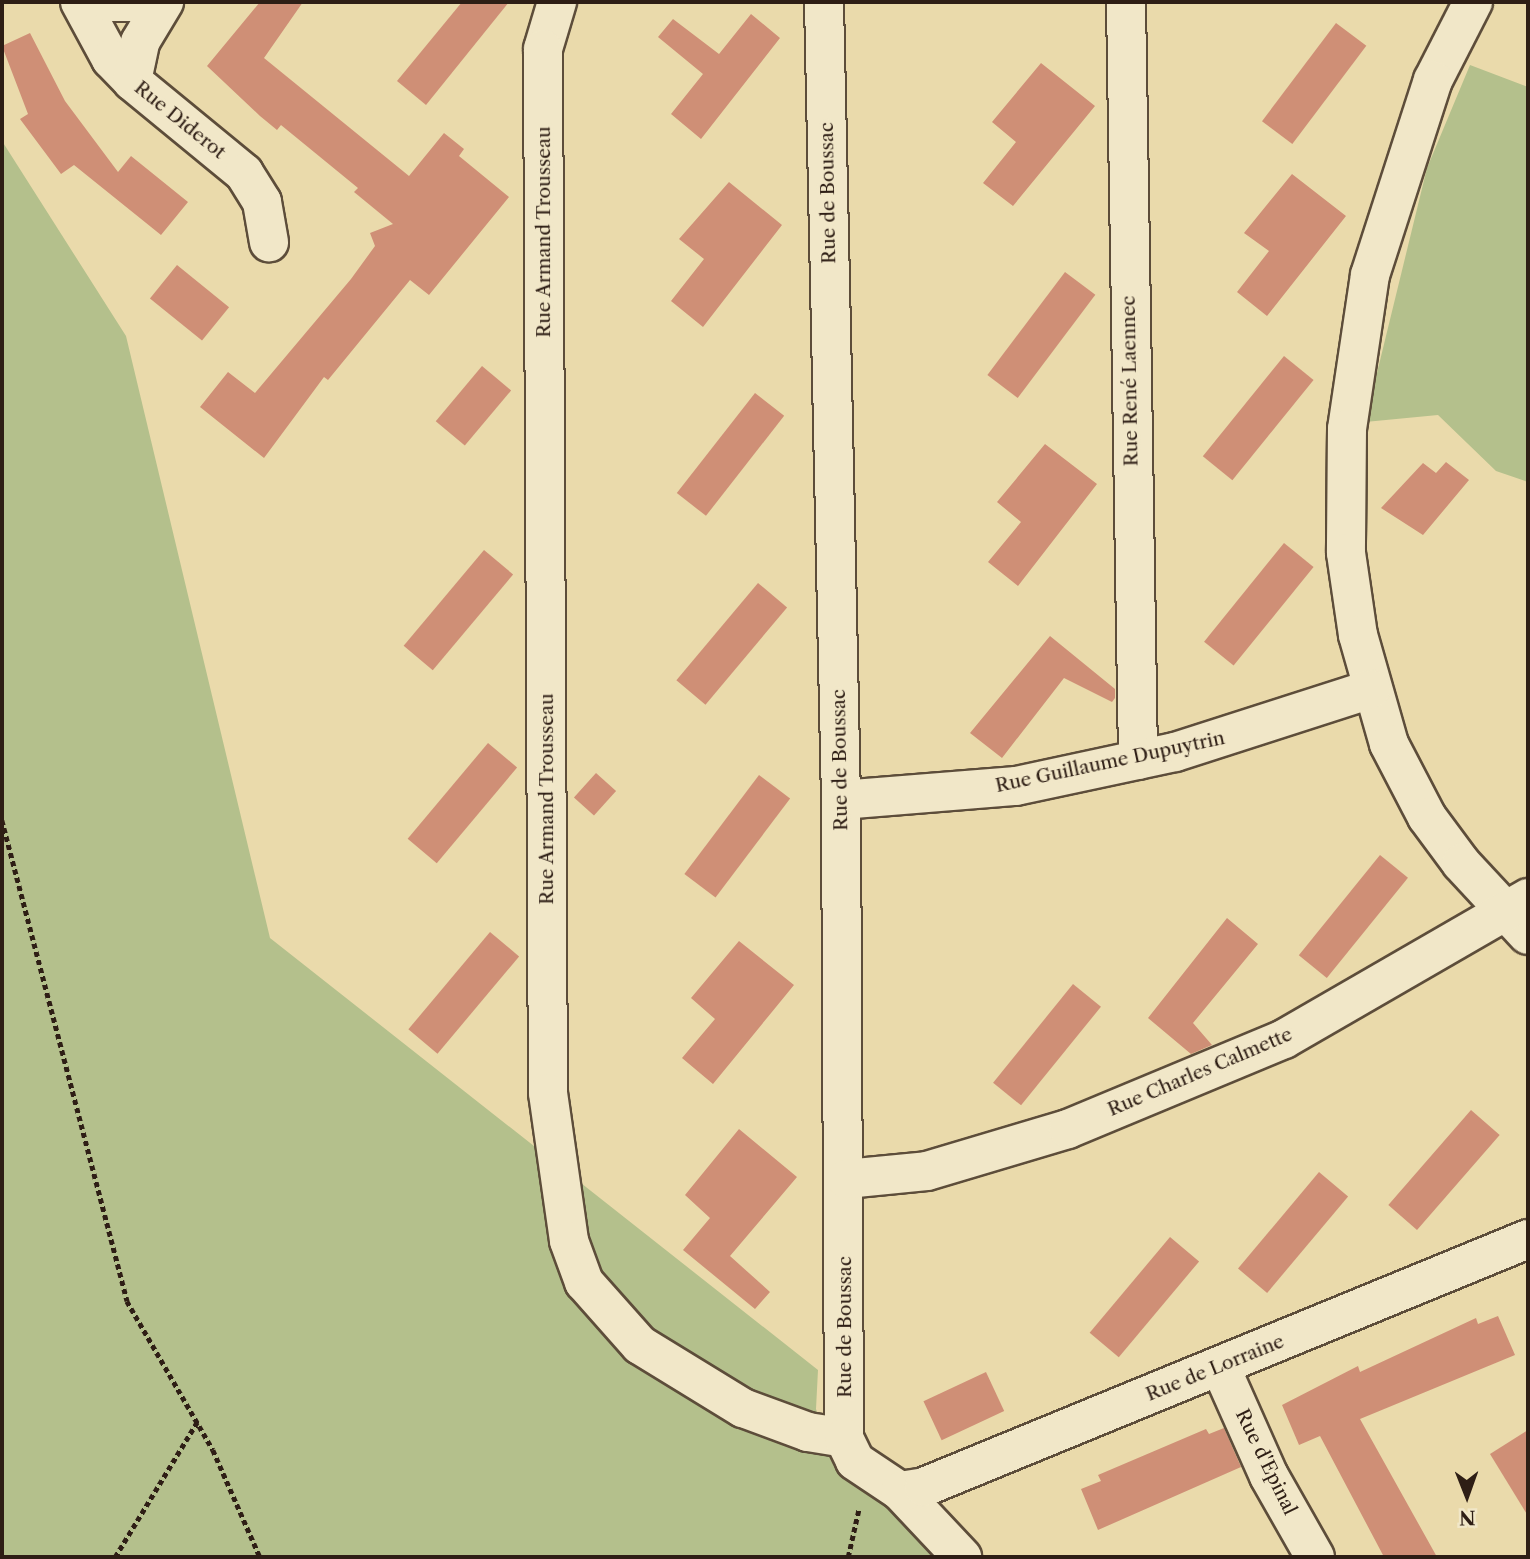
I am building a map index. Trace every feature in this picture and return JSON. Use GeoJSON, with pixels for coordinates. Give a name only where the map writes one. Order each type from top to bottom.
{"type":"FeatureCollection","features":[{"type":"Feature","properties":{"kind":"street","name":"Rue Diderot"},"geometry":{"type":"LineString","coordinates":[[80,2],[111,59],[132,81],[244,173],[262,202],[269,242]]}},
{"type":"Feature","properties":{"kind":"street"},"geometry":{"type":"LineString","coordinates":[[110,2],[163,2],[140,42],[132,81]]}},
{"type":"Feature","properties":{"kind":"street","name":"Rue Armand Trousseau"},"geometry":{"type":"LineString","coordinates":[[557,2],[543,49],[548,1079],[569,1241],[599,1303],[640,1345],[743,1408],[844,1438]]}},
{"type":"Feature","properties":{"kind":"street","name":"Rue de Boussac"},"geometry":{"type":"LineString","coordinates":[[824,2],[841,800],[846,1179],[844,1438]]}},
{"type":"Feature","properties":{"kind":"street","name":"Rue René Laennec"},"geometry":{"type":"LineString","coordinates":[[1126,2],[1138,760]]}},
{"type":"Feature","properties":{"kind":"street"},"geometry":{"type":"LineString","coordinates":[[1474,2],[1433,80],[1388,205],[1354,362],[1346,553],[1371,689],[1389,744],[1427,817],[1520,915]]}},
{"type":"Feature","properties":{"kind":"street","name":"Rue Guillaume Dupuytrin"},"geometry":{"type":"LineString","coordinates":[[841,800],[1016,786],[1138,760],[1371,689]]}},
{"type":"Feature","properties":{"kind":"street","name":"Rue Charles Calmette"},"geometry":{"type":"LineString","coordinates":[[846,1179],[927,1171],[1068,1129],[1284,1039],[1520,915]]}},
{"type":"Feature","properties":{"kind":"street","name":"Rue de Lorraine"},"geometry":{"type":"LineString","coordinates":[[900,1491],[924,1487],[1527,1243]]}},
{"type":"Feature","properties":{"kind":"street","name":"Rue d'Epinal"},"geometry":{"type":"LineString","coordinates":[[1220,1366],[1269,1476],[1315,1557]]}},
{"type":"Feature","properties":{"kind":"street"},"geometry":{"type":"LineString","coordinates":[[844,1438],[855,1461],[900,1491],[962,1557]]}},
{"type":"Feature","properties":{"kind":"path"},"geometry":{"type":"LineString","coordinates":[[2,820],[127,1301],[198,1421],[260,1557]]}},
{"type":"Feature","properties":{"kind":"path"},"geometry":{"type":"LineString","coordinates":[[115,1557],[198,1421]]}},
{"type":"Feature","properties":{"kind":"path"},"geometry":{"type":"LineString","coordinates":[[848,1557],[867,1469]]}},
{"type":"Feature","properties":{"kind":"green space"},"geometry":{"type":"Polygon","coordinates":[[[1470,65],[1528,87],[1528,482],[1496,471],[1438,415],[1365,422],[1427,168],[1470,65]]]}},
{"type":"Feature","properties":{"kind":"green space"},"geometry":{"type":"Polygon","coordinates":[[[2,141],[126,336],[270,938],[818,1370],[816,1409],[832,1458],[858,1484],[892,1501],[947,1557],[2,1557],[2,141]]]}},
{"type":"Feature","properties":{"kind":"building"},"geometry":{"type":"Polygon","coordinates":[[[260,2],[303,2],[264,58],[409,176],[444,133],[464,149],[459,156],[509,197],[429,295],[410,280],[328,380],[324,377],[264,458],[200,407],[228,372],[255,393],[351,279],[375,246],[370,233],[393,224],[354,192],[358,188],[281,125],[277,130],[207,66],[260,2]]]}},
{"type":"Feature","properties":{"kind":"building"},"geometry":{"type":"Polygon","coordinates":[[[462,2],[509,2],[426,105],[397,81],[462,2]]]}},
{"type":"Feature","properties":{"kind":"building"},"geometry":{"type":"Polygon","coordinates":[[[751,14],[780,38],[701,139],[671,114],[703,74],[658,37],[673,19],[719,54],[751,14]]]}},
{"type":"Feature","properties":{"kind":"building"},"geometry":{"type":"Polygon","coordinates":[[[1336,23],[1366,46],[1292,144],[1262,121],[1336,23]]]}},
{"type":"Feature","properties":{"kind":"building"},"geometry":{"type":"Polygon","coordinates":[[[30,33],[65,101],[118,172],[131,156],[188,202],[161,235],[74,165],[61,174],[20,119],[28,114],[2,46],[30,33]]]}},
{"type":"Feature","properties":{"kind":"building"},"geometry":{"type":"Polygon","coordinates":[[[1041,63],[1095,106],[1013,206],[983,183],[1016,142],[992,122],[1041,63]]]}},
{"type":"Feature","properties":{"kind":"building"},"geometry":{"type":"Polygon","coordinates":[[[1292,174],[1346,216],[1267,316],[1237,292],[1269,251],[1244,233],[1292,174]]]}},
{"type":"Feature","properties":{"kind":"building"},"geometry":{"type":"Polygon","coordinates":[[[729,182],[782,225],[703,327],[671,301],[704,259],[679,239],[729,182]]]}},
{"type":"Feature","properties":{"kind":"building"},"geometry":{"type":"Polygon","coordinates":[[[177,265],[229,307],[202,341],[150,298],[177,265]]]}},
{"type":"Feature","properties":{"kind":"building"},"geometry":{"type":"Polygon","coordinates":[[[1065,272],[1095,295],[1018,398],[987,375],[1065,272]]]}},
{"type":"Feature","properties":{"kind":"building"},"geometry":{"type":"Polygon","coordinates":[[[1284,356],[1314,380],[1232,480],[1203,456],[1284,356]]]}},
{"type":"Feature","properties":{"kind":"building"},"geometry":{"type":"Polygon","coordinates":[[[482,366],[511,390],[465,446],[436,421],[482,366]]]}},
{"type":"Feature","properties":{"kind":"building"},"geometry":{"type":"Polygon","coordinates":[[[755,393],[784,416],[706,516],[677,493],[755,393]]]}},
{"type":"Feature","properties":{"kind":"building"},"geometry":{"type":"Polygon","coordinates":[[[1045,444],[1097,484],[1018,586],[988,562],[1021,522],[997,502],[1045,444]]]}},
{"type":"Feature","properties":{"kind":"building"},"geometry":{"type":"Polygon","coordinates":[[[1446,462],[1469,480],[1423,535],[1381,508],[1423,463],[1436,473],[1446,462]]]}},
{"type":"Feature","properties":{"kind":"building"},"geometry":{"type":"Polygon","coordinates":[[[1284,543],[1314,567],[1234,666],[1204,642],[1284,543]]]}},
{"type":"Feature","properties":{"kind":"building"},"geometry":{"type":"Polygon","coordinates":[[[484,550],[513,574],[433,670],[404,646],[484,550]]]}},
{"type":"Feature","properties":{"kind":"building"},"geometry":{"type":"Polygon","coordinates":[[[758,583],[787,607],[705,705],[676,680],[758,583]]]}},
{"type":"Feature","properties":{"kind":"building"},"geometry":{"type":"Polygon","coordinates":[[[1050,636],[1115,689],[1115,698],[1112,702],[1064,678],[1002,758],[970,733],[1050,636]]]}},
{"type":"Feature","properties":{"kind":"building"},"geometry":{"type":"Polygon","coordinates":[[[488,743],[517,767],[437,863],[408,839],[488,743]]]}},
{"type":"Feature","properties":{"kind":"building"},"geometry":{"type":"Polygon","coordinates":[[[596,773],[616,791],[594,816],[574,798],[596,773]]]}},
{"type":"Feature","properties":{"kind":"building"},"geometry":{"type":"Polygon","coordinates":[[[759,775],[790,798],[716,898],[684,874],[759,775]]]}},
{"type":"Feature","properties":{"kind":"building"},"geometry":{"type":"Polygon","coordinates":[[[1380,855],[1408,878],[1327,978],[1299,955],[1380,855]]]}},
{"type":"Feature","properties":{"kind":"building"},"geometry":{"type":"Polygon","coordinates":[[[1227,918],[1258,944],[1193,1023],[1212,1045],[1191,1054],[1148,1018],[1227,918]]]}},
{"type":"Feature","properties":{"kind":"building"},"geometry":{"type":"Polygon","coordinates":[[[490,932],[519,956],[437,1054],[408,1029],[490,932]]]}},
{"type":"Feature","properties":{"kind":"building"},"geometry":{"type":"Polygon","coordinates":[[[739,941],[794,985],[713,1084],[682,1058],[715,1019],[691,998],[739,941]]]}},
{"type":"Feature","properties":{"kind":"building"},"geometry":{"type":"Polygon","coordinates":[[[1073,984],[1101,1007],[1021,1105],[993,1083],[1073,984]]]}},
{"type":"Feature","properties":{"kind":"building"},"geometry":{"type":"Polygon","coordinates":[[[1471,1110],[1500,1135],[1417,1230],[1388,1205],[1471,1110]]]}},
{"type":"Feature","properties":{"kind":"building"},"geometry":{"type":"Polygon","coordinates":[[[739,1129],[797,1177],[730,1256],[770,1292],[755,1309],[683,1250],[710,1218],[685,1195],[739,1129]]]}},
{"type":"Feature","properties":{"kind":"building"},"geometry":{"type":"Polygon","coordinates":[[[1319,1172],[1348,1196],[1267,1293],[1238,1269],[1319,1172]]]}},
{"type":"Feature","properties":{"kind":"building"},"geometry":{"type":"Polygon","coordinates":[[[1170,1237],[1199,1261],[1119,1357],[1090,1333],[1170,1237]]]}},
{"type":"Feature","properties":{"kind":"building"},"geometry":{"type":"Polygon","coordinates":[[[1498,1316],[1515,1355],[1360,1419],[1437,1557],[1384,1557],[1320,1436],[1299,1445],[1282,1405],[1358,1366],[1360,1372],[1476,1318],[1478,1324],[1498,1316]]]}},
{"type":"Feature","properties":{"kind":"building"},"geometry":{"type":"Polygon","coordinates":[[[986,1372],[1004,1411],[942,1440],[923,1401],[986,1372]]]}},
{"type":"Feature","properties":{"kind":"building"},"geometry":{"type":"Polygon","coordinates":[[[1224,1428],[1241,1467],[1098,1530],[1081,1489],[1101,1481],[1098,1475],[1206,1429],[1209,1434],[1224,1428]]]}},
{"type":"Feature","properties":{"kind":"building"},"geometry":{"type":"Polygon","coordinates":[[[1528,1430],[1528,1516],[1490,1454],[1528,1430]]]}}]}
